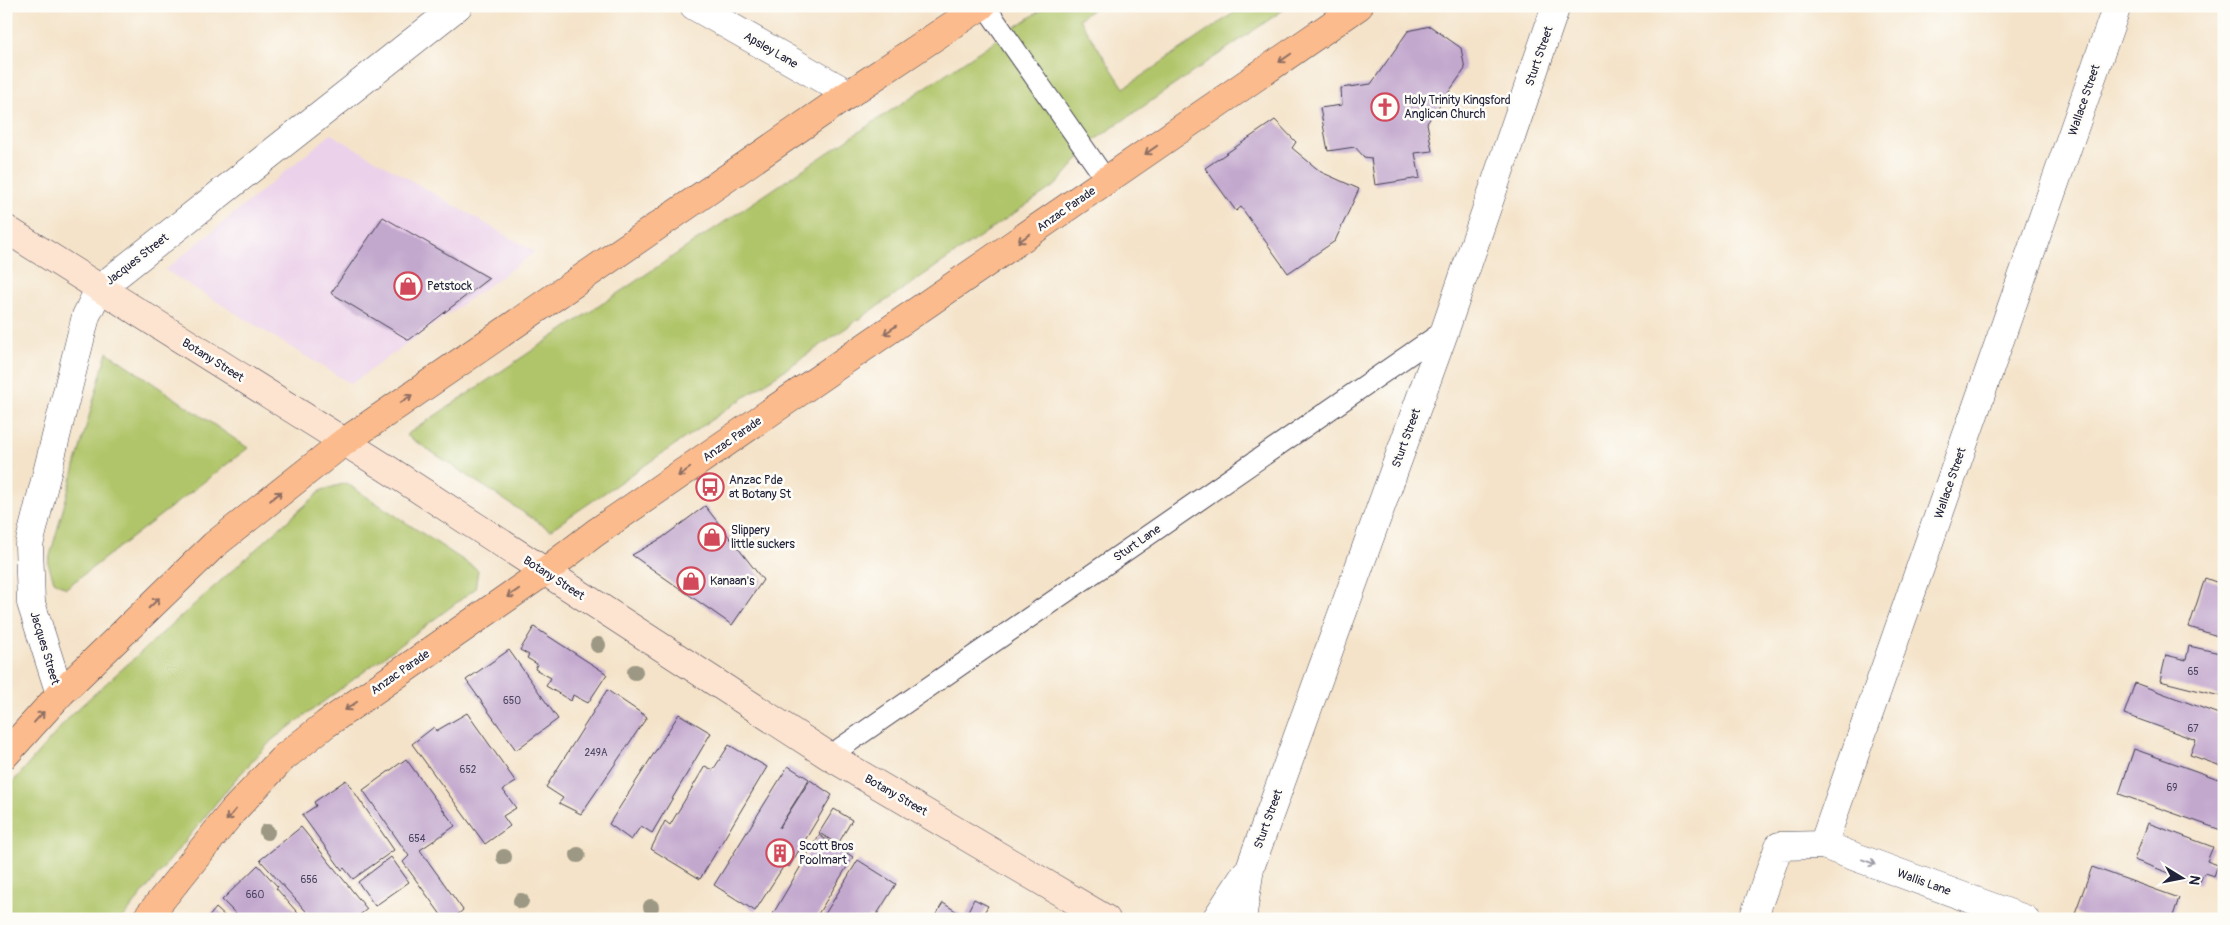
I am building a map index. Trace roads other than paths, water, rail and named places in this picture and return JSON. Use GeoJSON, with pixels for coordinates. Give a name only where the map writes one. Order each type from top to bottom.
{"type":"FeatureCollection","features":[{"type":"Feature","properties":{"kind":"main road"},"geometry":{"type":"LineString","coordinates":[[6,754],[60,694],[214,545],[344,442],[849,94],[983,6]]}},
{"type":"Feature","properties":{"kind":"main road","name":"Anzac Parade"},"geometry":{"type":"LineString","coordinates":[[146,919],[234,811],[283,758],[326,724],[544,572],[594,533],[1359,6]]}},
{"type":"Feature","properties":{"kind":"street","name":"Jacques Street"},"geometry":{"type":"LineString","coordinates":[[60,694],[31,603],[29,545],[86,316],[99,289],[458,6]]}},
{"type":"Feature","properties":{"kind":"street","name":"Apsley Lane"},"geometry":{"type":"LineString","coordinates":[[694,6],[849,94]]}},
{"type":"Feature","properties":{"kind":"street","name":"Sturt Street"},"geometry":{"type":"LineString","coordinates":[[1242,919],[1250,868],[1445,330],[1556,6]]}},
{"type":"Feature","properties":{"kind":"street","name":"Wallace Street"},"geometry":{"type":"LineString","coordinates":[[1823,844],[2117,6]]}},
{"type":"Feature","properties":{"kind":"street","name":"Botany Street"},"geometry":{"type":"LineString","coordinates":[[6,229],[344,442],[829,756],[1106,919]]}},
{"type":"Feature","properties":{"kind":"street"},"geometry":{"type":"LineString","coordinates":[[1753,919],[1779,846],[1823,844]]}},
{"type":"Feature","properties":{"kind":"street","name":"Wallis Lane"},"geometry":{"type":"LineString","coordinates":[[1823,844],[2025,919]]}},
{"type":"Feature","properties":{"kind":"street","name":"Sturt Street"},"geometry":{"type":"LineString","coordinates":[[1216,919],[1250,868]]}},
{"type":"Feature","properties":{"kind":"lane"},"geometry":{"type":"LineString","coordinates":[[983,6],[1107,181]]}},
{"type":"Feature","properties":{"kind":"lane","name":"Sturt Lane"},"geometry":{"type":"LineString","coordinates":[[829,756],[1445,330]]}},
{"type":"Feature","properties":{"kind":"place","name":"Holy Trinity Kingsford Anglican Church"},"geometry":{"type":"Point","coordinates":[1385,107]}},
{"type":"Feature","properties":{"kind":"place","name":"Petstock"},"geometry":{"type":"Point","coordinates":[408,286]}},
{"type":"Feature","properties":{"kind":"place","name":"Anzac Pde at Botany St"},"geometry":{"type":"Point","coordinates":[710,487]}},
{"type":"Feature","properties":{"kind":"place","name":"Slippery little suckers"},"geometry":{"type":"Point","coordinates":[712,537]}},
{"type":"Feature","properties":{"kind":"place","name":"Kanaan's"},"geometry":{"type":"Point","coordinates":[691,581]}},
{"type":"Feature","properties":{"kind":"place","name":"Scott Bros Poolmart"},"geometry":{"type":"Point","coordinates":[780,853]}}]}
